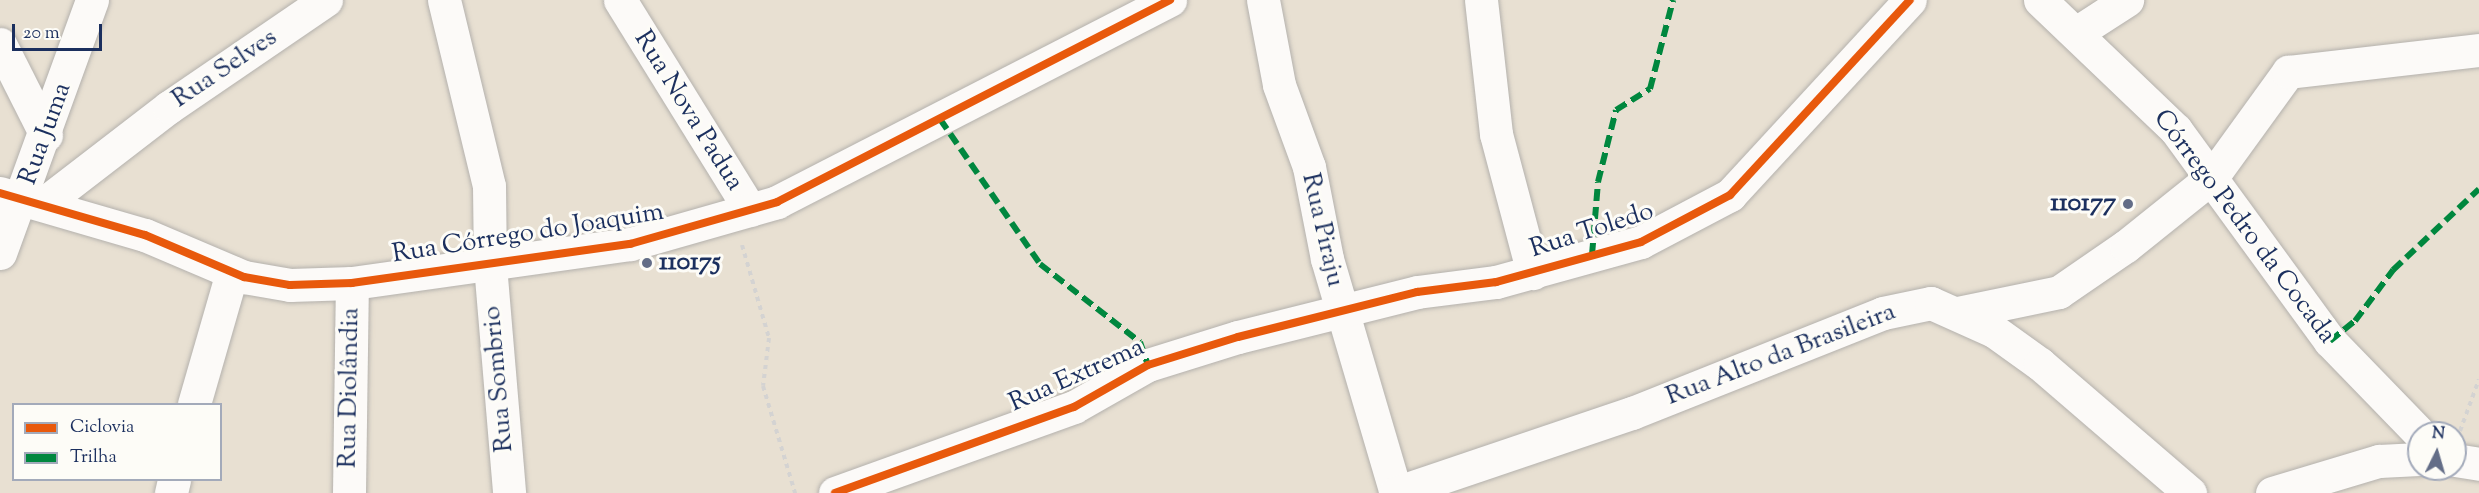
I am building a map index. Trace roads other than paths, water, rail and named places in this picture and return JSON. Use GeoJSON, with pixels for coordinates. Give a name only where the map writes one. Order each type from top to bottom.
{"type":"FeatureCollection","features":[{"type":"Feature","properties":{"kind":"street","name":"Rua Juma"},"geometry":{"type":"LineString","coordinates":[[0,253],[46,135],[92,0]]}},
{"type":"Feature","properties":{"kind":"street","name":"Rua Selves"},"geometry":{"type":"LineString","coordinates":[[22,198],[124,140],[326,0]]}},
{"type":"Feature","properties":{"kind":"street","name":"Rua Sombrio"},"geometry":{"type":"LineString","coordinates":[[444,0],[489,186],[490,265],[509,493]]}},
{"type":"Feature","properties":{"kind":"street","name":"Rua Córrego do Joaquim"},"geometry":{"type":"LineString","coordinates":[[22,198],[145,236],[232,272],[290,285],[352,283],[630,244],[741,213],[787,197],[1170,0]]}},
{"type":"Feature","properties":{"kind":"street","name":"Rua Piraju"},"geometry":{"type":"LineString","coordinates":[[1263,0],[1279,85],[1309,167],[1340,309],[1396,493]]}},
{"type":"Feature","properties":{"kind":"street"},"geometry":{"type":"LineString","coordinates":[[1481,0],[1496,134],[1533,273]]}},
{"type":"Feature","properties":{"kind":"street","name":"Rua Toledo"},"geometry":{"type":"LineString","coordinates":[[1340,309],[1533,273],[1641,242],[1730,195],[1910,0]]}},
{"type":"Feature","properties":{"kind":"street","name":"Córrego Pedro da Cocada"},"geometry":{"type":"LineString","coordinates":[[2040,0],[2176,130],[2330,341],[2407,421]]}},
{"type":"Feature","properties":{"kind":"street"},"geometry":{"type":"LineString","coordinates":[[2076,33],[2127,0]]}},
{"type":"Feature","properties":{"kind":"street","name":"Rua Nova Padua"},"geometry":{"type":"LineString","coordinates":[[632,4],[741,213]]}},
{"type":"Feature","properties":{"kind":"street"},"geometry":{"type":"LineString","coordinates":[[0,44],[46,135]]}},
{"type":"Feature","properties":{"kind":"street"},"geometry":{"type":"LineString","coordinates":[[1958,313],[2059,292],[2212,177],[2288,72],[2479,50]]}},
{"type":"Feature","properties":{"kind":"street"},"geometry":{"type":"LineString","coordinates":[[195,403],[232,272]]}},
{"type":"Feature","properties":{"kind":"street","name":"Rua Diolândia"},"geometry":{"type":"LineString","coordinates":[[349,493],[352,283]]}},
{"type":"Feature","properties":{"kind":"street","name":"Rua Alto da Brasileira"},"geometry":{"type":"LineString","coordinates":[[1396,493],[1632,413],[1883,313],[1931,303],[1958,313],[2040,364],[2190,493]]}},
{"type":"Feature","properties":{"kind":"street","name":"Rua Extrema"},"geometry":{"type":"LineString","coordinates":[[835,493],[1074,406],[1148,365],[1340,309]]}},
{"type":"Feature","properties":{"kind":"street"},"geometry":{"type":"LineString","coordinates":[[2272,493],[2379,461],[2407,460]]}},
{"type":"Feature","properties":{"kind":"place","name":"110177"},"geometry":{"type":"Point","coordinates":[2128,204]}},
{"type":"Feature","properties":{"kind":"place","name":"110175"},"geometry":{"type":"Point","coordinates":[647,263]}}]}
